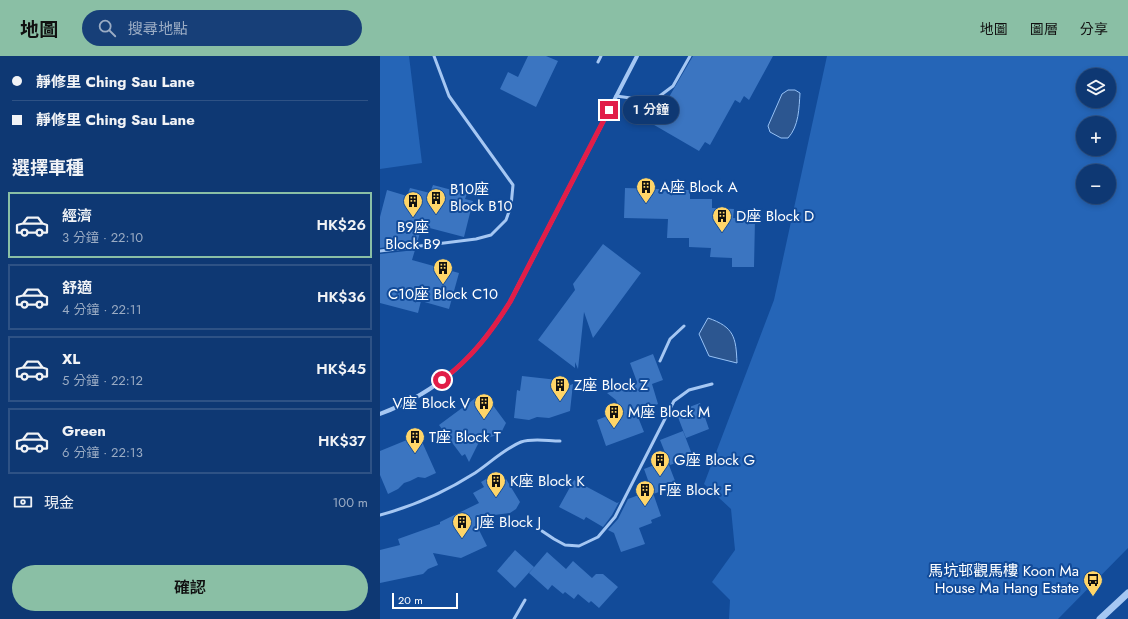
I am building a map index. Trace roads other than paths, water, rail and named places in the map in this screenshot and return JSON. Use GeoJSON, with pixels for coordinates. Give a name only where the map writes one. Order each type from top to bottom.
{"type":"FeatureCollection","features":[{"type":"Feature","properties":{"kind":"street"},"geometry":{"type":"LineString","coordinates":[[380,414],[414,398],[432,387],[452,372],[485,339],[510,302],[637,56]]}},
{"type":"Feature","properties":{"kind":"street"},"geometry":{"type":"LineString","coordinates":[[1100,619],[1128,592]]}},
{"type":"Feature","properties":{"kind":"lane"},"geometry":{"type":"LineString","coordinates":[[380,251],[476,240],[491,235],[506,220],[511,206],[513,185],[450,96],[434,56]]}},
{"type":"Feature","properties":{"kind":"lane"},"geometry":{"type":"LineString","coordinates":[[598,62],[601,56]]}},
{"type":"Feature","properties":{"kind":"lane"},"geometry":{"type":"LineString","coordinates":[[616,96],[654,101],[673,86],[690,56]]}},
{"type":"Feature","properties":{"kind":"lane"},"geometry":{"type":"LineString","coordinates":[[660,361],[670,339],[684,326]]}},
{"type":"Feature","properties":{"kind":"lane"},"geometry":{"type":"LineString","coordinates":[[542,531],[565,545],[579,546],[598,537],[615,517],[674,401],[688,390],[712,384]]}},
{"type":"Feature","properties":{"kind":"lane"},"geometry":{"type":"LineString","coordinates":[[380,515],[419,503],[442,492],[489,464],[514,445],[530,440],[560,441]]}},
{"type":"Feature","properties":{"kind":"lane"},"geometry":{"type":"LineString","coordinates":[[514,619],[525,600]]}},
{"type":"Feature","properties":{"kind":"place","name":"A座 Block A"},"geometry":{"type":"Point","coordinates":[646,204]}},
{"type":"Feature","properties":{"kind":"place","name":"B10座 Block B10"},"geometry":{"type":"Point","coordinates":[436,215]}},
{"type":"Feature","properties":{"kind":"place","name":"B9座 Block B9"},"geometry":{"type":"Point","coordinates":[413,218]}},
{"type":"Feature","properties":{"kind":"place","name":"D座 Block D"},"geometry":{"type":"Point","coordinates":[722,233]}},
{"type":"Feature","properties":{"kind":"place","name":"C10座 Block C10"},"geometry":{"type":"Point","coordinates":[443,285]}},
{"type":"Feature","properties":{"kind":"place","name":"Z座 Block Z"},"geometry":{"type":"Point","coordinates":[560,402]}},
{"type":"Feature","properties":{"kind":"place","name":"V座 Block V"},"geometry":{"type":"Point","coordinates":[484,420]}},
{"type":"Feature","properties":{"kind":"place","name":"M座 Block M"},"geometry":{"type":"Point","coordinates":[614,429]}},
{"type":"Feature","properties":{"kind":"place","name":"T座 Block T"},"geometry":{"type":"Point","coordinates":[415,454]}},
{"type":"Feature","properties":{"kind":"place","name":"G座 Block G"},"geometry":{"type":"Point","coordinates":[660,477]}},
{"type":"Feature","properties":{"kind":"place","name":"K座 Block K"},"geometry":{"type":"Point","coordinates":[496,498]}},
{"type":"Feature","properties":{"kind":"place","name":"F座 Block F"},"geometry":{"type":"Point","coordinates":[645,507]}},
{"type":"Feature","properties":{"kind":"place","name":"J座 Block J"},"geometry":{"type":"Point","coordinates":[462,539]}},
{"type":"Feature","properties":{"kind":"place","name":"馬坑邨觀馬樓 Koon Ma House Ma Hang Estate"},"geometry":{"type":"Point","coordinates":[1093,597]}}]}
